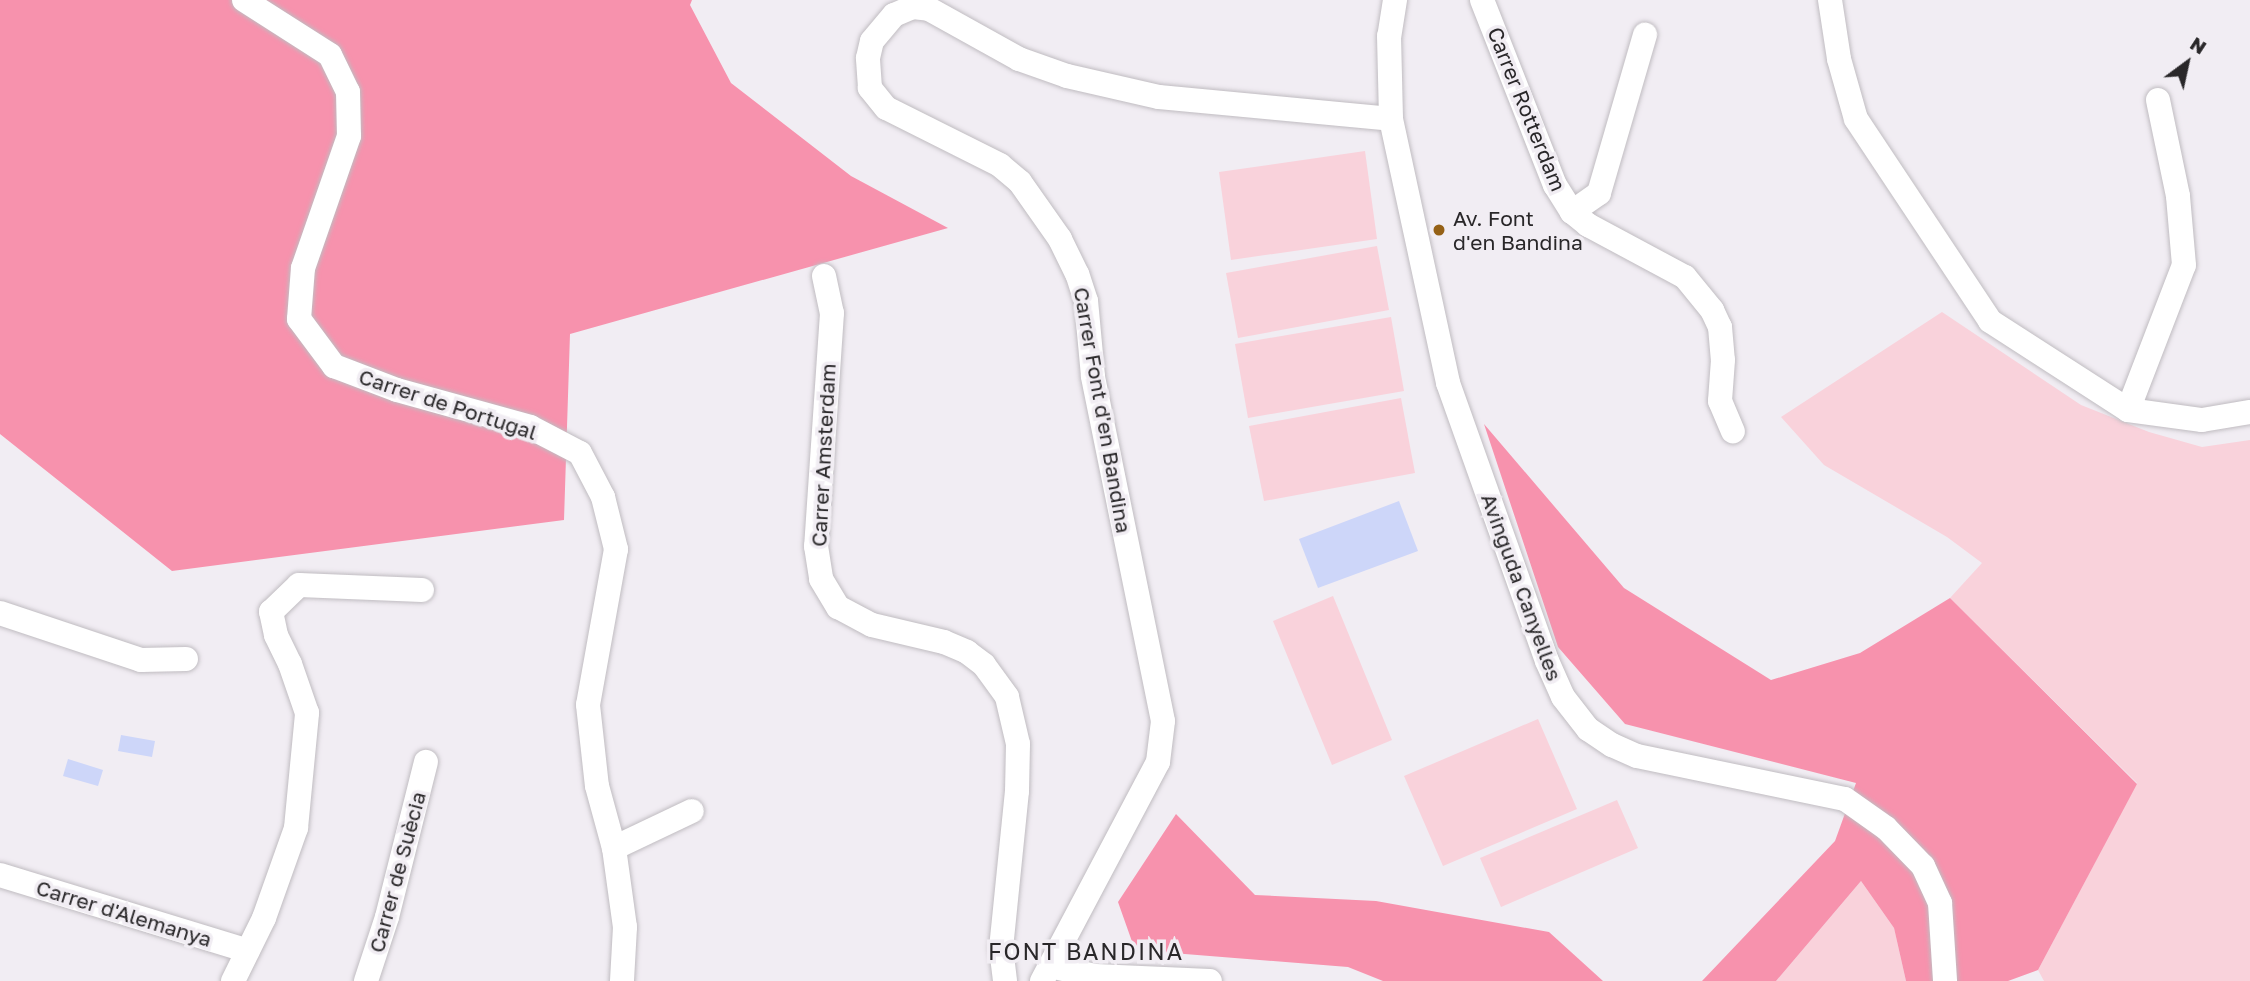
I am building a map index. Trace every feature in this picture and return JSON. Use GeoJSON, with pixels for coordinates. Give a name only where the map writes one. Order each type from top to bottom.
{"type":"FeatureCollection","features":[{"type":"Feature","properties":{"kind":"street","name":"Carrer de Portugal"},"geometry":{"type":"LineString","coordinates":[[244,0],[330,55],[348,92],[349,136],[303,268],[299,319],[334,366],[397,390],[530,427],[580,453],[603,497],[616,549],[588,705],[597,786],[614,848],[625,927],[622,981]]}},
{"type":"Feature","properties":{"kind":"street","name":"Avinguda Canyelles"},"geometry":{"type":"LineString","coordinates":[[1395,0],[1389,36],[1391,119],[1448,383],[1547,661],[1563,697],[1588,729],[1612,745],[1637,756],[1845,799],[1886,828],[1923,866],[1940,903],[1945,981]]}},
{"type":"Feature","properties":{"kind":"street","name":"Carrer Rotterdam"},"geometry":{"type":"LineString","coordinates":[[1482,0],[1555,185],[1572,212],[1588,225],[1685,277],[1698,289],[1720,327],[1723,360],[1720,401],[1733,431]]}},
{"type":"Feature","properties":{"kind":"street"},"geometry":{"type":"LineString","coordinates":[[1830,0],[1839,59],[1856,119],[1990,321],[2128,410],[2202,420],[2250,412]]}},
{"type":"Feature","properties":{"kind":"street","name":"Carrer Font d'en Bandina"},"geometry":{"type":"LineString","coordinates":[[1046,974],[1158,762],[1163,721],[1093,376],[1086,301],[1060,239],[1020,182],[999,165],[886,108],[870,88],[868,58],[872,41],[894,15],[913,7],[929,9],[1019,59],[1067,76],[1159,97],[1391,119]]}},
{"type":"Feature","properties":{"kind":"street"},"geometry":{"type":"LineString","coordinates":[[1572,212],[1599,193],[1645,34]]}},
{"type":"Feature","properties":{"kind":"street"},"geometry":{"type":"LineString","coordinates":[[2128,410],[2184,265],[2178,196],[2158,100]]}},
{"type":"Feature","properties":{"kind":"street","name":"Carrer Amsterdam"},"geometry":{"type":"LineString","coordinates":[[824,276],[832,313],[816,546],[821,579],[838,607],[872,625],[944,642],[967,652],[984,665],[1007,697],[1018,744],[1017,792],[1001,948],[1005,981]]}},
{"type":"Feature","properties":{"kind":"street"},"geometry":{"type":"LineString","coordinates":[[233,981],[264,918],[296,828],[307,713],[290,664],[276,635],[271,612],[299,585],[422,590]]}},
{"type":"Feature","properties":{"kind":"street"},"geometry":{"type":"LineString","coordinates":[[0,613],[141,660],[186,659]]}},
{"type":"Feature","properties":{"kind":"street","name":"Carrer de Suècia"},"geometry":{"type":"LineString","coordinates":[[366,981],[387,917],[426,762]]}},
{"type":"Feature","properties":{"kind":"street"},"geometry":{"type":"LineString","coordinates":[[614,848],[692,811]]}},
{"type":"Feature","properties":{"kind":"street","name":"Carrer d'Alemanya"},"geometry":{"type":"LineString","coordinates":[[0,875],[248,951]]}},
{"type":"Feature","properties":{"kind":"street"},"geometry":{"type":"LineString","coordinates":[[1046,974],[1210,981]]}},
{"type":"Feature","properties":{"kind":"shaded area"},"geometry":{"type":"Polygon","coordinates":[[[0,0],[692,0],[690,5],[731,83],[851,176],[948,228],[570,334],[564,520],[172,571],[0,434],[0,0]]]}},
{"type":"Feature","properties":{"kind":"shaded area"},"geometry":{"type":"Polygon","coordinates":[[[1365,151],[1377,239],[1231,260],[1219,172],[1365,151]]]}},
{"type":"Feature","properties":{"kind":"shaded area"},"geometry":{"type":"Polygon","coordinates":[[[1377,246],[1389,310],[1238,338],[1226,273],[1377,246]]]}},
{"type":"Feature","properties":{"kind":"shaded area"},"geometry":{"type":"Polygon","coordinates":[[[1942,312],[2081,405],[2149,432],[2202,447],[2250,440],[2250,981],[2044,981],[2038,970],[2137,783],[1950,598],[1982,563],[1947,537],[1824,465],[1781,417],[1942,312]]]}},
{"type":"Feature","properties":{"kind":"shaded area"},"geometry":{"type":"Polygon","coordinates":[[[1391,317],[1404,391],[1248,418],[1235,344],[1391,317]]]}},
{"type":"Feature","properties":{"kind":"shaded area"},"geometry":{"type":"Polygon","coordinates":[[[1401,398],[1415,473],[1264,501],[1249,426],[1401,398]]]}},
{"type":"Feature","properties":{"kind":"shaded area"},"geometry":{"type":"Polygon","coordinates":[[[1484,424],[1624,588],[1771,680],[1860,653],[1950,598],[2137,784],[2038,970],[2008,981],[1906,981],[1894,928],[1861,881],[1776,981],[1702,981],[1835,841],[1856,783],[1625,724],[1558,647],[1484,424]]]}},
{"type":"Feature","properties":{"kind":"shaded area"},"geometry":{"type":"Polygon","coordinates":[[[1333,596],[1392,740],[1332,765],[1273,621],[1333,596]]]}},
{"type":"Feature","properties":{"kind":"shaded area"},"geometry":{"type":"Polygon","coordinates":[[[1538,719],[1577,809],[1443,866],[1404,776],[1538,719]]]}},
{"type":"Feature","properties":{"kind":"shaded area"},"geometry":{"type":"Polygon","coordinates":[[[1617,800],[1638,848],[1501,907],[1480,858],[1617,800]]]}},
{"type":"Feature","properties":{"kind":"shaded area"},"geometry":{"type":"Polygon","coordinates":[[[1176,814],[1255,895],[1376,901],[1549,932],[1603,981],[1383,981],[1348,967],[1135,950],[1118,902],[1176,814]]]}},
{"type":"Feature","properties":{"kind":"shaded area"},"geometry":{"type":"Polygon","coordinates":[[[1861,881],[1894,928],[1906,981],[1776,981],[1861,881]]]}},
{"type":"Feature","properties":{"kind":"water"},"geometry":{"type":"Polygon","coordinates":[[[1399,501],[1418,551],[1318,588],[1299,539],[1399,501]]]}},
{"type":"Feature","properties":{"kind":"water"},"geometry":{"type":"Polygon","coordinates":[[[121,735],[155,741],[152,757],[118,751],[121,735]]]}},
{"type":"Feature","properties":{"kind":"water"},"geometry":{"type":"Polygon","coordinates":[[[68,759],[103,770],[98,786],[63,776],[68,759]]]}},
{"type":"Feature","properties":{"kind":"place","name":"Av. Font d'en Bandina"},"geometry":{"type":"Point","coordinates":[1439,230]}},
{"type":"Feature","properties":{"kind":"district","name":"FONT BANDINA"},"geometry":{"type":"Point","coordinates":[1086,951]}}]}
